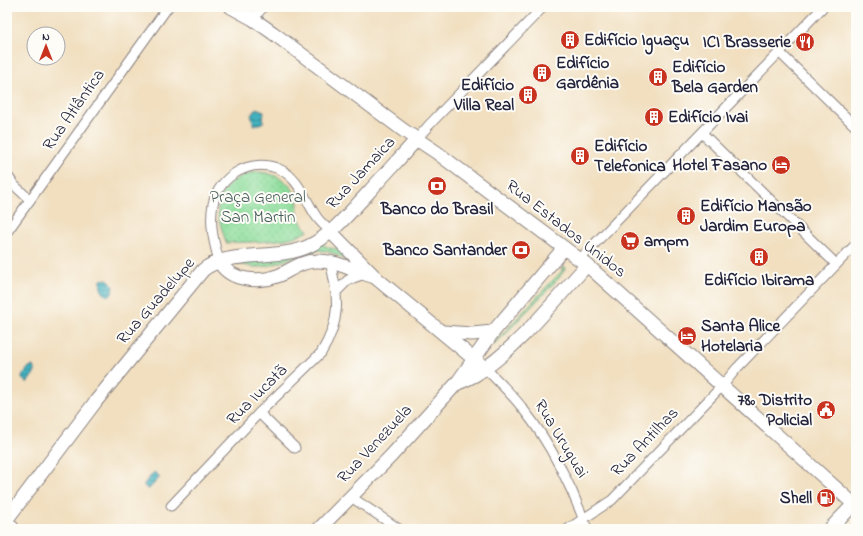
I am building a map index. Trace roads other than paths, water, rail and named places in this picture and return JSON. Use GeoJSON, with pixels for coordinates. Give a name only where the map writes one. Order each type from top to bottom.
{"type":"FeatureCollection","features":[{"type":"Feature","properties":{"kind":"main road"},"geometry":{"type":"LineString","coordinates":[[7,524],[12,529]]}},
{"type":"Feature","properties":{"kind":"street","name":"Rua Atlântica"},"geometry":{"type":"LineString","coordinates":[[7,232],[168,7]]}},
{"type":"Feature","properties":{"kind":"street","name":"Rua Estados Unidos"},"geometry":{"type":"LineString","coordinates":[[232,7],[253,19],[583,262],[855,504]]}},
{"type":"Feature","properties":{"kind":"street"},"geometry":{"type":"LineString","coordinates":[[253,19],[263,7]]}},
{"type":"Feature","properties":{"kind":"street"},"geometry":{"type":"LineString","coordinates":[[417,139],[543,7]]}},
{"type":"Feature","properties":{"kind":"street"},"geometry":{"type":"LineString","coordinates":[[583,262],[702,133],[823,7]]}},
{"type":"Feature","properties":{"kind":"street"},"geometry":{"type":"LineString","coordinates":[[780,52],[856,127]]}},
{"type":"Feature","properties":{"kind":"street"},"geometry":{"type":"LineString","coordinates":[[702,133],[836,264]]}},
{"type":"Feature","properties":{"kind":"street","name":"Rua Jamaica"},"geometry":{"type":"LineString","coordinates":[[330,231],[350,213],[417,139]]}},
{"type":"Feature","properties":{"kind":"street"},"geometry":{"type":"LineString","coordinates":[[370,276],[330,262],[316,260],[298,265],[279,275],[251,280],[238,277],[229,272],[219,261],[212,236],[213,204],[218,190],[229,177],[239,170],[251,166],[266,165],[279,169],[288,174],[296,182],[316,217],[370,276],[443,332],[475,359]]}},
{"type":"Feature","properties":{"kind":"street"},"geometry":{"type":"LineString","coordinates":[[7,175],[14,185],[30,200]]}},
{"type":"Feature","properties":{"kind":"street","name":"Rua Guadelupe"},"geometry":{"type":"LineString","coordinates":[[7,519],[96,401],[196,277],[206,268],[219,261],[295,250],[308,246],[330,231]]}},
{"type":"Feature","properties":{"kind":"street","name":"Rua Antilhas"},"geometry":{"type":"LineString","coordinates":[[568,529],[612,500],[856,244]]}},
{"type":"Feature","properties":{"kind":"street","name":"Rua Venezuela"},"geometry":{"type":"LineString","coordinates":[[319,529],[391,456],[457,383],[493,332],[564,248]]}},
{"type":"Feature","properties":{"kind":"street","name":"Rua Iucatã"},"geometry":{"type":"LineString","coordinates":[[171,506],[259,413],[321,353],[333,328],[337,310],[337,291],[330,262]]}},
{"type":"Feature","properties":{"kind":"street","name":"Rua Venezuela"},"geometry":{"type":"LineString","coordinates":[[457,383],[464,381],[499,358],[535,323],[583,262]]}},
{"type":"Feature","properties":{"kind":"street"},"geometry":{"type":"LineString","coordinates":[[337,291],[348,280],[370,276]]}},
{"type":"Feature","properties":{"kind":"street"},"geometry":{"type":"LineString","coordinates":[[443,332],[467,334],[493,332]]}},
{"type":"Feature","properties":{"kind":"street","name":"Rua Uruguai"},"geometry":{"type":"LineString","coordinates":[[475,359],[524,410],[550,448],[577,503],[587,529]]}},
{"type":"Feature","properties":{"kind":"street"},"geometry":{"type":"LineString","coordinates":[[259,413],[295,448]]}},
{"type":"Feature","properties":{"kind":"street"},"geometry":{"type":"LineString","coordinates":[[351,497],[399,529]]}},
{"type":"Feature","properties":{"kind":"street"},"geometry":{"type":"LineString","coordinates":[[830,529],[855,504]]}},
{"type":"Feature","properties":{"kind":"water"},"geometry":{"type":"Polygon","coordinates":[[[256,108],[264,111],[263,123],[254,125],[251,115],[256,108]]]}},
{"type":"Feature","properties":{"kind":"water"},"geometry":{"type":"Polygon","coordinates":[[[107,279],[113,286],[112,294],[109,296],[103,292],[100,285],[101,280],[107,279]]]}},
{"type":"Feature","properties":{"kind":"water"},"geometry":{"type":"Polygon","coordinates":[[[33,366],[35,368],[35,372],[28,382],[26,382],[22,379],[22,376],[29,367],[33,366]]]}},
{"type":"Feature","properties":{"kind":"water"},"geometry":{"type":"Polygon","coordinates":[[[154,472],[160,477],[148,489],[144,486],[144,484],[154,472]]]}},
{"type":"Feature","properties":{"kind":"place","name":"Edifício Iguaçu"},"geometry":{"type":"Point","coordinates":[570,40]}},
{"type":"Feature","properties":{"kind":"place","name":"ICI Brasserie"},"geometry":{"type":"Point","coordinates":[805,42]}},
{"type":"Feature","properties":{"kind":"place","name":"Edifício Gardênia"},"geometry":{"type":"Point","coordinates":[542,73]}},
{"type":"Feature","properties":{"kind":"place","name":"Edifício Bela Garden"},"geometry":{"type":"Point","coordinates":[658,77]}},
{"type":"Feature","properties":{"kind":"place","name":"Edifício Villa Real"},"geometry":{"type":"Point","coordinates":[528,95]}},
{"type":"Feature","properties":{"kind":"place","name":"Edifício Ivai"},"geometry":{"type":"Point","coordinates":[654,117]}},
{"type":"Feature","properties":{"kind":"place","name":"Edifício Telefonica"},"geometry":{"type":"Point","coordinates":[580,156]}},
{"type":"Feature","properties":{"kind":"place","name":"Hotel Fasano"},"geometry":{"type":"Point","coordinates":[781,165]}},
{"type":"Feature","properties":{"kind":"place","name":"Banco do Brasil"},"geometry":{"type":"Point","coordinates":[437,186]}},
{"type":"Feature","properties":{"kind":"place","name":"Edifício Mansão Jardim Europa"},"geometry":{"type":"Point","coordinates":[686,216]}},
{"type":"Feature","properties":{"kind":"place","name":"ampm"},"geometry":{"type":"Point","coordinates":[630,241]}},
{"type":"Feature","properties":{"kind":"place","name":"Banco Santander"},"geometry":{"type":"Point","coordinates":[521,250]}},
{"type":"Feature","properties":{"kind":"place","name":"Edifício Ibirama"},"geometry":{"type":"Point","coordinates":[759,257]}},
{"type":"Feature","properties":{"kind":"place","name":"Santa Alice Hotelaria"},"geometry":{"type":"Point","coordinates":[687,336]}},
{"type":"Feature","properties":{"kind":"place","name":"78º Distrito Policial"},"geometry":{"type":"Point","coordinates":[826,410]}},
{"type":"Feature","properties":{"kind":"place","name":"Shell"},"geometry":{"type":"Point","coordinates":[826,498]}},
{"type":"Feature","properties":{"kind":"park label","name":"Praça General San Martin"},"geometry":{"type":"Point","coordinates":[258,207]}}]}
